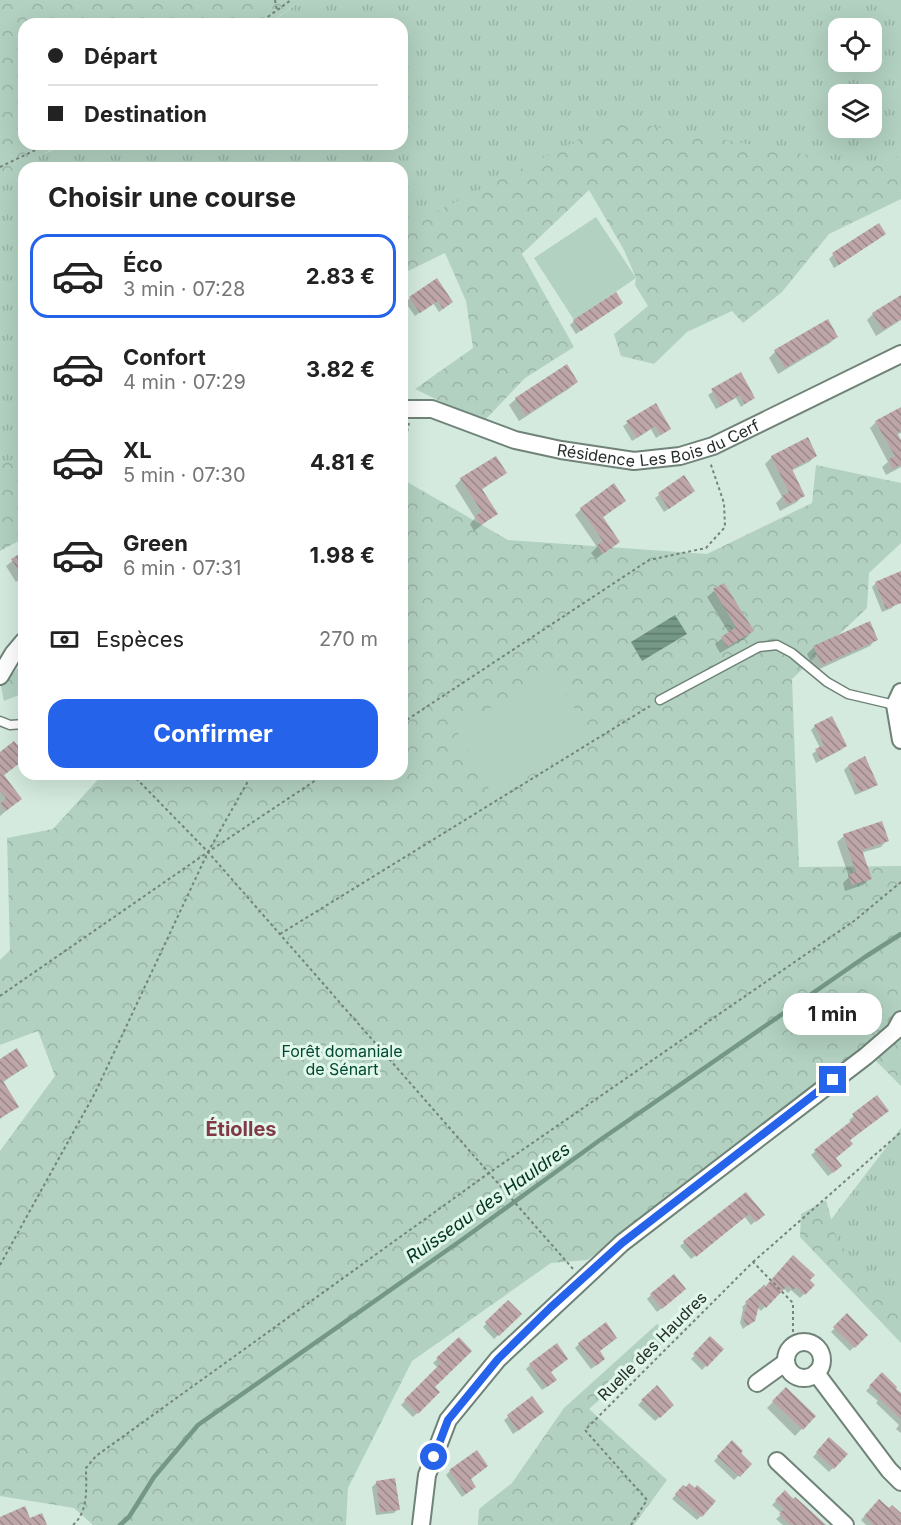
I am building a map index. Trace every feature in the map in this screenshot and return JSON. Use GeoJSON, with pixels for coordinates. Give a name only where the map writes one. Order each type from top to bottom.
{"type":"FeatureCollection","features":[{"type":"Feature","properties":{"kind":"street","name":"Résidence Les Bois du Cerf"},"geometry":{"type":"LineString","coordinates":[[408,409],[432,409],[526,442],[561,450],[634,461],[680,456],[705,449],[901,354]]}},
{"type":"Feature","properties":{"kind":"street"},"geometry":{"type":"LineString","coordinates":[[0,676],[18,648]]}},
{"type":"Feature","properties":{"kind":"street"},"geometry":{"type":"LineString","coordinates":[[898,699],[901,740]]}},
{"type":"Feature","properties":{"kind":"street"},"geometry":{"type":"LineString","coordinates":[[421,1525],[427,1475],[448,1420],[498,1359],[622,1243],[866,1056],[895,1030],[901,1020]]}},
{"type":"Feature","properties":{"kind":"street"},"geometry":{"type":"LineString","coordinates":[[798,1342],[810,1343],[820,1351],[822,1365],[808,1378],[796,1377],[787,1368],[788,1350],[798,1342]]}},
{"type":"Feature","properties":{"kind":"street"},"geometry":{"type":"LineString","coordinates":[[757,1383],[786,1362]]}},
{"type":"Feature","properties":{"kind":"street"},"geometry":{"type":"LineString","coordinates":[[816,1373],[901,1482]]}},
{"type":"Feature","properties":{"kind":"street"},"geometry":{"type":"LineString","coordinates":[[777,1461],[845,1525]]}},
{"type":"Feature","properties":{"kind":"lane"},"geometry":{"type":"LineString","coordinates":[[660,700],[759,647],[777,645],[792,653],[827,682],[848,694],[898,699]]}},
{"type":"Feature","properties":{"kind":"lane"},"geometry":{"type":"LineString","coordinates":[[0,721],[10,725],[18,724]]}},
{"type":"Feature","properties":{"kind":"path"},"geometry":{"type":"LineString","coordinates":[[274,0],[277,10]]}},
{"type":"Feature","properties":{"kind":"path"},"geometry":{"type":"LineString","coordinates":[[266,18],[291,0]]}},
{"type":"Feature","properties":{"kind":"path"},"geometry":{"type":"LineString","coordinates":[[0,167],[35,150]]}},
{"type":"Feature","properties":{"kind":"path"},"geometry":{"type":"LineString","coordinates":[[408,719],[649,560],[706,548],[725,527],[724,503],[705,449]]}},
{"type":"Feature","properties":{"kind":"path"},"geometry":{"type":"LineString","coordinates":[[280,934],[660,700]]}},
{"type":"Feature","properties":{"kind":"path"},"geometry":{"type":"LineString","coordinates":[[138,780],[208,852],[582,1279]]}},
{"type":"Feature","properties":{"kind":"path"},"geometry":{"type":"LineString","coordinates":[[0,1265],[95,1093],[208,852],[249,780]]}},
{"type":"Feature","properties":{"kind":"path"},"geometry":{"type":"LineString","coordinates":[[0,996],[316,780]]}},
{"type":"Feature","properties":{"kind":"path"},"geometry":{"type":"LineString","coordinates":[[73,1525],[77,1522],[86,1502],[86,1468],[96,1456],[489,1173],[854,921],[901,882]]}},
{"type":"Feature","properties":{"kind":"path"},"geometry":{"type":"LineString","coordinates":[[798,1342],[793,1332],[793,1303],[753,1262],[901,1132]]}},
{"type":"Feature","properties":{"kind":"path","name":"Ruelle des Haudres"},"geometry":{"type":"LineString","coordinates":[[631,1525],[647,1500],[585,1430],[753,1262]]}},
{"type":"Feature","properties":{"kind":"green space"},"geometry":{"type":"Polygon","coordinates":[[[0,0],[302,0],[276,18],[18,18],[18,150],[51,150],[28,162],[18,162],[18,167],[0,177],[0,0]]]}},
{"type":"Feature","properties":{"kind":"green space"},"geometry":{"type":"Polygon","coordinates":[[[302,0],[901,0],[901,190],[586,174],[408,256],[408,162],[26,162],[53,150],[408,150],[408,18],[277,18],[302,0]]]}},
{"type":"Feature","properties":{"kind":"green space"},"geometry":{"type":"Polygon","coordinates":[[[617,120],[874,167],[901,155],[901,199],[829,234],[782,292],[743,323],[732,311],[687,332],[654,364],[621,356],[614,334],[648,306],[635,285],[636,278],[624,250],[589,190],[522,254],[574,347],[525,378],[483,422],[415,389],[473,348],[466,301],[445,253],[408,271],[408,226],[617,120]]]}},
{"type":"Feature","properties":{"kind":"green space"},"geometry":{"type":"Polygon","coordinates":[[[18,166],[18,488],[0,499],[0,174],[18,166]]]}},
{"type":"Feature","properties":{"kind":"green space"},"geometry":{"type":"Polygon","coordinates":[[[596,217],[636,278],[574,320],[534,258],[596,217]]]}},
{"type":"Feature","properties":{"kind":"green space"},"geometry":{"type":"Polygon","coordinates":[[[18,457],[18,541],[0,551],[0,465],[18,457]]]}},
{"type":"Feature","properties":{"kind":"green space","name":"Forêt domaniale de Sénart"},"geometry":{"type":"Polygon","coordinates":[[[816,465],[901,483],[901,543],[869,573],[867,608],[792,679],[799,867],[901,866],[901,1086],[873,1058],[587,1260],[551,1263],[412,1361],[348,1488],[346,1525],[93,1525],[74,1508],[0,1496],[0,1151],[55,1076],[38,1031],[0,1045],[0,960],[10,950],[7,838],[53,829],[98,780],[408,780],[408,482],[508,540],[707,554],[812,503],[816,465]]]}},
{"type":"Feature","properties":{"kind":"green space"},"geometry":{"type":"Polygon","coordinates":[[[18,668],[18,695],[4,701],[1,686],[18,668]]]}},
{"type":"Feature","properties":{"kind":"green space"},"geometry":{"type":"Polygon","coordinates":[[[554,672],[592,740],[493,796],[455,728],[554,672]]]}},
{"type":"Feature","properties":{"kind":"green space"},"geometry":{"type":"Polygon","coordinates":[[[901,1128],[901,1327],[820,1234],[901,1128]]]}},
{"type":"Feature","properties":{"kind":"green space"},"geometry":{"type":"Polygon","coordinates":[[[826,1200],[837,1241],[901,1314],[901,1343],[800,1237],[801,1214],[826,1200]]]}},
{"type":"Feature","properties":{"kind":"green space"},"geometry":{"type":"Polygon","coordinates":[[[657,1324],[670,1337],[589,1409],[667,1480],[634,1525],[478,1525],[479,1509],[512,1483],[564,1408],[657,1324]]]}},
{"type":"Feature","properties":{"kind":"shaded area"},"geometry":{"type":"Polygon","coordinates":[[[675,615],[687,634],[642,661],[631,642],[675,615]]]}},
{"type":"Feature","properties":{"kind":"building"},"geometry":{"type":"Polygon","coordinates":[[[879,223],[886,234],[839,265],[832,253],[879,223]]]}},
{"type":"Feature","properties":{"kind":"building"},"geometry":{"type":"Polygon","coordinates":[[[437,278],[453,302],[443,309],[438,301],[420,313],[409,297],[437,278]]]}},
{"type":"Feature","properties":{"kind":"building"},"geometry":{"type":"Polygon","coordinates":[[[616,292],[623,303],[581,331],[573,320],[616,292]]]}},
{"type":"Feature","properties":{"kind":"building"},"geometry":{"type":"Polygon","coordinates":[[[901,295],[901,319],[883,330],[872,313],[901,295]]]}},
{"type":"Feature","properties":{"kind":"building"},"geometry":{"type":"Polygon","coordinates":[[[828,319],[838,337],[785,368],[774,350],[828,319]]]}},
{"type":"Feature","properties":{"kind":"building"},"geometry":{"type":"Polygon","coordinates":[[[567,364],[578,382],[526,415],[515,398],[567,364]]]}},
{"type":"Feature","properties":{"kind":"building"},"geometry":{"type":"Polygon","coordinates":[[[741,372],[755,398],[745,404],[740,395],[721,406],[711,389],[741,372]]]}},
{"type":"Feature","properties":{"kind":"building"},"geometry":{"type":"Polygon","coordinates":[[[656,403],[671,429],[661,435],[655,426],[637,438],[626,421],[656,403]]]}},
{"type":"Feature","properties":{"kind":"building"},"geometry":{"type":"Polygon","coordinates":[[[901,407],[901,431],[897,433],[901,440],[901,467],[900,465],[893,469],[888,460],[895,456],[875,421],[901,407]]]}},
{"type":"Feature","properties":{"kind":"building"},"geometry":{"type":"Polygon","coordinates":[[[808,437],[817,456],[792,469],[805,496],[787,505],[782,496],[789,492],[771,456],[808,437]]]}},
{"type":"Feature","properties":{"kind":"building"},"geometry":{"type":"Polygon","coordinates":[[[496,456],[507,473],[482,489],[498,514],[481,525],[475,516],[482,512],[460,478],[496,456]]]}},
{"type":"Feature","properties":{"kind":"building"},"geometry":{"type":"Polygon","coordinates":[[[684,475],[695,491],[669,509],[658,493],[684,475]]]}},
{"type":"Feature","properties":{"kind":"building"},"geometry":{"type":"Polygon","coordinates":[[[614,483],[626,501],[603,517],[620,542],[603,554],[597,545],[603,541],[580,508],[614,483]]]}},
{"type":"Feature","properties":{"kind":"building"},"geometry":{"type":"Polygon","coordinates":[[[18,555],[18,569],[11,559],[18,555]]]}},
{"type":"Feature","properties":{"kind":"building"},"geometry":{"type":"Polygon","coordinates":[[[901,571],[901,603],[886,609],[875,582],[901,571]]]}},
{"type":"Feature","properties":{"kind":"building"},"geometry":{"type":"Polygon","coordinates":[[[724,583],[754,631],[727,647],[721,637],[736,627],[713,589],[724,583]]]}},
{"type":"Feature","properties":{"kind":"building"},"geometry":{"type":"Polygon","coordinates":[[[870,621],[878,640],[822,665],[813,646],[870,621]]]}},
{"type":"Feature","properties":{"kind":"building"},"geometry":{"type":"Polygon","coordinates":[[[832,716],[847,746],[821,760],[815,749],[824,745],[814,725],[832,716]]]}},
{"type":"Feature","properties":{"kind":"building"},"geometry":{"type":"Polygon","coordinates":[[[14,741],[18,746],[18,764],[4,775],[22,799],[6,811],[0,804],[6,798],[0,791],[0,752],[14,741]]]}},
{"type":"Feature","properties":{"kind":"building"},"geometry":{"type":"Polygon","coordinates":[[[865,756],[878,785],[859,792],[848,765],[865,756]]]}},
{"type":"Feature","properties":{"kind":"building"},"geometry":{"type":"Polygon","coordinates":[[[882,821],[889,841],[862,850],[872,879],[852,885],[848,875],[856,872],[843,834],[882,821]]]}},
{"type":"Feature","properties":{"kind":"building"},"geometry":{"type":"Polygon","coordinates":[[[17,1048],[28,1066],[3,1081],[19,1107],[0,1118],[0,1059],[17,1048]]]}},
{"type":"Feature","properties":{"kind":"building"},"geometry":{"type":"Polygon","coordinates":[[[877,1095],[889,1111],[850,1140],[853,1144],[836,1158],[842,1166],[833,1173],[814,1150],[855,1118],[852,1114],[877,1095]]]}},
{"type":"Feature","properties":{"kind":"building"},"geometry":{"type":"Polygon","coordinates":[[[746,1192],[765,1215],[756,1222],[749,1214],[696,1257],[683,1241],[746,1192]]]}},
{"type":"Feature","properties":{"kind":"building"},"geometry":{"type":"Polygon","coordinates":[[[793,1255],[815,1275],[810,1280],[815,1285],[805,1295],[796,1287],[793,1290],[788,1285],[766,1308],[760,1302],[755,1321],[747,1326],[743,1318],[747,1304],[745,1302],[765,1284],[764,1288],[793,1255]]]}},
{"type":"Feature","properties":{"kind":"building"},"geometry":{"type":"Polygon","coordinates":[[[674,1274],[686,1289],[662,1309],[650,1294],[674,1274]]]}},
{"type":"Feature","properties":{"kind":"building"},"geometry":{"type":"Polygon","coordinates":[[[508,1300],[522,1314],[499,1336],[485,1322],[508,1300]]]}},
{"type":"Feature","properties":{"kind":"building"},"geometry":{"type":"Polygon","coordinates":[[[847,1313],[868,1335],[855,1348],[833,1327],[847,1313]]]}},
{"type":"Feature","properties":{"kind":"building"},"geometry":{"type":"Polygon","coordinates":[[[606,1322],[617,1338],[600,1351],[605,1359],[596,1366],[578,1343],[606,1322]]]}},
{"type":"Feature","properties":{"kind":"building"},"geometry":{"type":"Polygon","coordinates":[[[710,1336],[724,1349],[707,1367],[693,1354],[710,1336]]]}},
{"type":"Feature","properties":{"kind":"building"},"geometry":{"type":"Polygon","coordinates":[[[459,1337],[472,1351],[435,1387],[440,1392],[418,1414],[404,1400],[441,1363],[436,1358],[459,1337]]]}},
{"type":"Feature","properties":{"kind":"building"},"geometry":{"type":"Polygon","coordinates":[[[557,1343],[568,1359],[551,1372],[557,1380],[547,1387],[529,1364],[557,1343]]]}},
{"type":"Feature","properties":{"kind":"building"},"geometry":{"type":"Polygon","coordinates":[[[882,1372],[901,1393],[901,1419],[869,1386],[882,1372]]]}},
{"type":"Feature","properties":{"kind":"building"},"geometry":{"type":"Polygon","coordinates":[[[657,1385],[674,1405],[660,1418],[641,1400],[657,1385]]]}},
{"type":"Feature","properties":{"kind":"building"},"geometry":{"type":"Polygon","coordinates":[[[786,1387],[816,1416],[803,1430],[772,1401],[786,1387]]]}},
{"type":"Feature","properties":{"kind":"building"},"geometry":{"type":"Polygon","coordinates":[[[532,1396],[544,1412],[518,1431],[507,1415],[532,1396]]]}},
{"type":"Feature","properties":{"kind":"building"},"geometry":{"type":"Polygon","coordinates":[[[829,1437],[848,1454],[834,1469],[816,1452],[829,1437]]]}},
{"type":"Feature","properties":{"kind":"building"},"geometry":{"type":"Polygon","coordinates":[[[732,1440],[752,1464],[740,1477],[717,1456],[732,1440]]]}},
{"type":"Feature","properties":{"kind":"building"},"geometry":{"type":"Polygon","coordinates":[[[477,1450],[488,1466],[471,1479],[476,1487],[466,1494],[449,1470],[477,1450]]]}},
{"type":"Feature","properties":{"kind":"building"},"geometry":{"type":"Polygon","coordinates":[[[395,1478],[400,1510],[380,1512],[376,1481],[395,1478]]]}},
{"type":"Feature","properties":{"kind":"building"},"geometry":{"type":"Polygon","coordinates":[[[689,1483],[695,1488],[697,1485],[716,1501],[702,1517],[675,1494],[683,1485],[686,1487],[689,1483]]]}},
{"type":"Feature","properties":{"kind":"building"},"geometry":{"type":"Polygon","coordinates":[[[785,1490],[826,1525],[791,1525],[779,1514],[784,1509],[775,1500],[785,1490]]]}},
{"type":"Feature","properties":{"kind":"building"},"geometry":{"type":"Polygon","coordinates":[[[879,1499],[889,1508],[892,1505],[901,1513],[901,1525],[873,1525],[864,1516],[879,1499]]]}},
{"type":"Feature","properties":{"kind":"building"},"geometry":{"type":"Polygon","coordinates":[[[25,1506],[30,1518],[42,1513],[47,1525],[0,1525],[0,1517],[25,1506]]]}},
{"type":"Feature","properties":{"kind":"waterway","name":"Ruisseau des Hauldres"},"geometry":{"type":"LineString","coordinates":[[120,1525],[129,1517],[154,1477],[198,1425],[600,1140],[901,934]]}},
{"type":"Feature","properties":{"kind":"district","name":"Étiolles"},"geometry":{"type":"Point","coordinates":[241,1129]}},
{"type":"Feature","properties":{"kind":"route"},"geometry":{"type":"LineString","coordinates":[[434,1457],[448,1420],[498,1359],[550,1308],[622,1243],[833,1080]]}}]}
